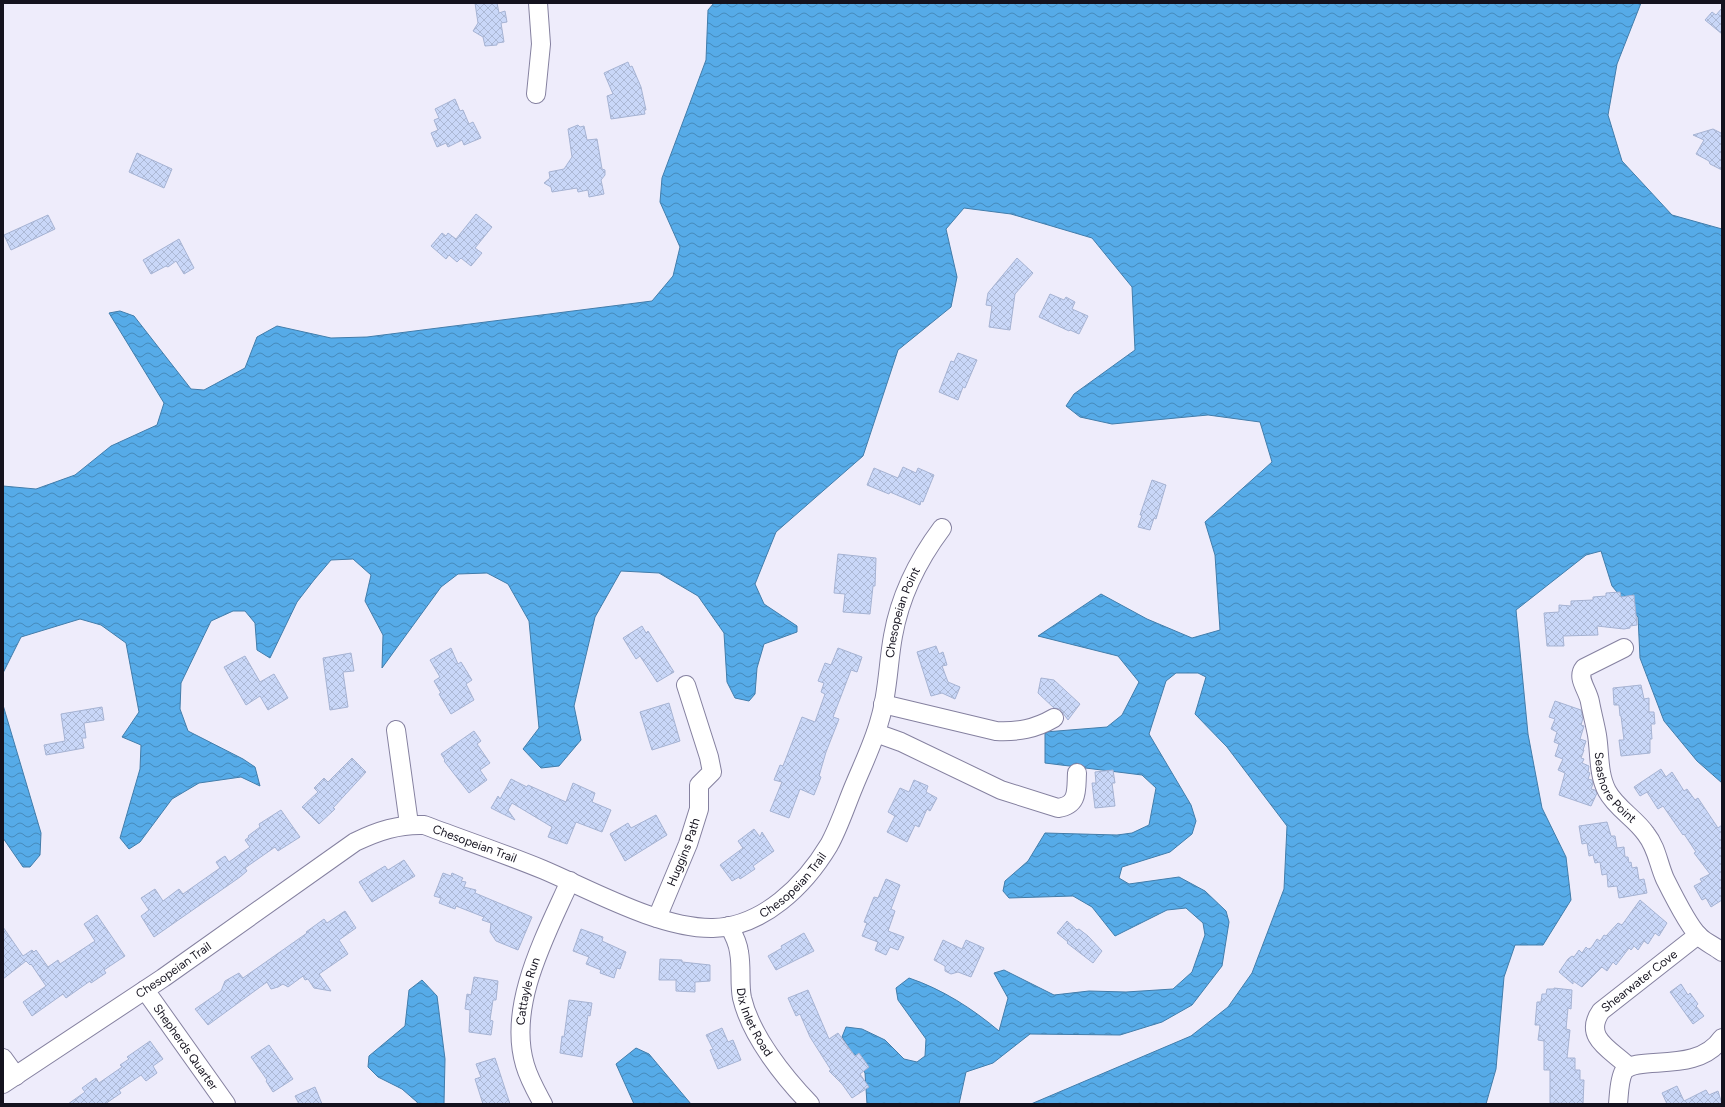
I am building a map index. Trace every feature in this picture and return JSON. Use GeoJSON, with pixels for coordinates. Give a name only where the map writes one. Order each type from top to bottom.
{"type":"FeatureCollection","features":[{"type":"Feature","properties":{"kind":"street"},"geometry":{"type":"LineString","coordinates":[[536,94],[540,44],[538,3]]}},
{"type":"Feature","properties":{"kind":"street","name":"Chesopeian Point"},"geometry":{"type":"LineString","coordinates":[[883,704],[893,634],[902,601],[916,569],[930,544],[942,528]]}},
{"type":"Feature","properties":{"kind":"street","name":"Seashore Point"},"geometry":{"type":"LineString","coordinates":[[1624,648],[1584,668],[1581,671],[1580,678],[1589,697],[1597,734],[1602,778],[1607,791],[1616,803],[1635,820],[1647,834],[1656,850],[1665,878],[1698,935]]}},
{"type":"Feature","properties":{"kind":"street","name":"Huggins Path"},"geometry":{"type":"LineString","coordinates":[[656,918],[688,844],[698,809],[699,785],[712,772],[710,757],[686,685]]}},
{"type":"Feature","properties":{"kind":"street"},"geometry":{"type":"LineString","coordinates":[[883,704],[996,731],[1013,732],[1026,730],[1042,725],[1054,718]]}},
{"type":"Feature","properties":{"kind":"street","name":"Chesopeian Trail"},"geometry":{"type":"LineString","coordinates":[[9,1080],[145,990],[356,842],[386,829],[409,824],[424,825],[480,845],[570,881],[656,918],[681,924],[712,928],[745,922],[763,913],[791,893],[810,872],[830,844],[876,733],[883,704]]}},
{"type":"Feature","properties":{"kind":"street"},"geometry":{"type":"LineString","coordinates":[[396,730],[409,824]]}},
{"type":"Feature","properties":{"kind":"street"},"geometry":{"type":"LineString","coordinates":[[876,733],[900,742],[1001,790],[1027,800],[1058,808],[1066,807],[1072,803],[1075,798],[1077,773]]}},
{"type":"Feature","properties":{"kind":"street","name":"Cattayle Run"},"geometry":{"type":"LineString","coordinates":[[543,1104],[532,1085],[525,1064],[521,1042],[521,1020],[534,967],[544,939],[570,881]]}},
{"type":"Feature","properties":{"kind":"street","name":"Dix Inlet Road"},"geometry":{"type":"LineString","coordinates":[[729,926],[740,953],[740,983],[742,999],[750,1018],[774,1060],[792,1085],[810,1104]]}},
{"type":"Feature","properties":{"kind":"street"},"geometry":{"type":"LineString","coordinates":[[1698,935],[1722,952]]}},
{"type":"Feature","properties":{"kind":"street","name":"Shearwater Cove"},"geometry":{"type":"LineString","coordinates":[[1628,1067],[1618,1056],[1606,1048],[1597,1037],[1593,1026],[1595,1019],[1601,1011],[1698,935]]}},
{"type":"Feature","properties":{"kind":"street","name":"Shepherds Quarter"},"geometry":{"type":"LineString","coordinates":[[145,990],[226,1104]]}},
{"type":"Feature","properties":{"kind":"street"},"geometry":{"type":"LineString","coordinates":[[1618,1104],[1622,1074],[1628,1067],[1635,1065],[1668,1063],[1699,1057],[1710,1052],[1722,1038]]}},
{"type":"Feature","properties":{"kind":"street"},"geometry":{"type":"LineString","coordinates":[[3,1058],[9,1080]]}},
{"type":"Feature","properties":{"kind":"water"},"geometry":{"type":"Polygon","coordinates":[[[714,3],[1641,3],[1617,64],[1608,115],[1622,161],[1672,215],[1722,229],[1722,783],[1697,761],[1664,721],[1640,658],[1638,617],[1612,586],[1601,551],[1586,555],[1516,610],[1528,734],[1542,808],[1566,857],[1571,900],[1543,945],[1515,945],[1504,977],[1496,1069],[1486,1104],[1031,1104],[1191,1036],[1228,1007],[1252,973],[1284,889],[1287,826],[1227,747],[1195,714],[1206,677],[1198,673],[1176,673],[1166,681],[1149,734],[1191,805],[1196,821],[1192,834],[1170,852],[1122,867],[1119,878],[1129,884],[1179,877],[1205,891],[1226,911],[1229,922],[1222,966],[1192,1005],[1162,1022],[1120,1035],[1030,1034],[993,1063],[966,1072],[959,1104],[867,1104],[865,1073],[842,1037],[846,1027],[862,1029],[885,1040],[904,1059],[917,1062],[925,1056],[926,1039],[898,1000],[896,988],[909,978],[957,1000],[999,1031],[1008,998],[994,973],[1004,970],[1054,995],[1089,991],[1126,992],[1173,989],[1192,972],[1205,935],[1203,923],[1186,908],[1167,910],[1115,936],[1092,907],[1073,896],[1009,898],[1003,891],[1005,881],[1028,861],[1045,833],[1117,835],[1132,833],[1149,825],[1156,788],[1142,775],[1045,763],[1045,732],[1107,727],[1122,715],[1139,682],[1118,656],[1038,636],[1101,594],[1147,619],[1192,638],[1220,630],[1215,555],[1205,522],[1272,462],[1260,422],[1208,415],[1112,424],[1080,417],[1066,406],[1074,394],[1135,350],[1132,287],[1092,238],[1011,214],[964,208],[946,229],[957,277],[951,307],[898,350],[863,456],[776,532],[755,584],[764,604],[797,626],[797,632],[764,644],[757,668],[755,694],[749,701],[735,698],[727,682],[724,633],[698,596],[659,573],[621,571],[595,617],[574,706],[581,740],[559,766],[541,768],[523,749],[539,728],[529,621],[508,584],[487,573],[458,574],[441,587],[382,668],[383,635],[365,601],[371,575],[353,559],[331,560],[297,602],[270,658],[257,650],[255,623],[245,611],[233,611],[211,621],[181,683],[180,709],[188,731],[243,759],[255,767],[260,786],[241,777],[199,783],[172,799],[140,842],[129,849],[120,838],[140,769],[141,745],[122,737],[139,712],[126,643],[101,625],[80,619],[21,637],[3,673],[3,486],[36,489],[75,475],[111,446],[157,425],[164,403],[109,313],[120,311],[134,316],[191,389],[204,390],[245,368],[257,337],[277,326],[331,338],[367,337],[652,301],[673,276],[680,247],[660,202],[662,178],[706,60],[708,10],[714,3]]]}},
{"type":"Feature","properties":{"kind":"water"},"geometry":{"type":"Polygon","coordinates":[[[3,705],[41,833],[40,855],[30,867],[23,867],[3,838],[3,705]]]}},
{"type":"Feature","properties":{"kind":"water"},"geometry":{"type":"Polygon","coordinates":[[[422,980],[437,996],[445,1059],[444,1104],[418,1104],[402,1089],[378,1077],[368,1067],[369,1056],[405,1026],[409,990],[422,980]]]}},
{"type":"Feature","properties":{"kind":"water"},"geometry":{"type":"Polygon","coordinates":[[[636,1048],[649,1054],[691,1104],[634,1104],[616,1064],[636,1048]]]}},
{"type":"Feature","properties":{"kind":"building"},"geometry":{"type":"Polygon","coordinates":[[[475,3],[497,3],[499,13],[505,11],[507,22],[501,23],[504,42],[497,43],[497,45],[485,46],[483,37],[473,31],[478,23],[475,3]]]}},
{"type":"Feature","properties":{"kind":"building"},"geometry":{"type":"Polygon","coordinates":[[[1722,8],[1722,34],[1705,20],[1712,12],[1716,15],[1722,8]]]}},
{"type":"Feature","properties":{"kind":"building"},"geometry":{"type":"Polygon","coordinates":[[[628,62],[630,67],[632,66],[641,87],[646,110],[644,110],[645,114],[611,119],[607,96],[613,94],[604,73],[628,62]]]}},
{"type":"Feature","properties":{"kind":"building"},"geometry":{"type":"Polygon","coordinates":[[[455,99],[460,111],[463,110],[469,124],[473,122],[481,138],[464,145],[462,140],[448,147],[446,143],[437,147],[431,133],[438,130],[434,120],[439,118],[435,109],[455,99]]]}},
{"type":"Feature","properties":{"kind":"building"},"geometry":{"type":"Polygon","coordinates":[[[578,125],[580,127],[584,126],[587,140],[597,139],[602,169],[605,170],[605,175],[601,180],[604,194],[589,197],[588,190],[578,192],[577,188],[552,192],[551,187],[544,183],[550,178],[549,172],[564,169],[572,157],[568,129],[578,125]]]}},
{"type":"Feature","properties":{"kind":"building"},"geometry":{"type":"Polygon","coordinates":[[[1713,129],[1721,133],[1722,137],[1722,170],[1696,154],[1704,140],[1693,135],[1713,129]]]}},
{"type":"Feature","properties":{"kind":"building"},"geometry":{"type":"Polygon","coordinates":[[[137,153],[172,169],[164,188],[129,172],[137,153]]]}},
{"type":"Feature","properties":{"kind":"building"},"geometry":{"type":"Polygon","coordinates":[[[476,214],[492,227],[475,248],[482,253],[471,266],[461,258],[457,262],[449,255],[446,259],[431,246],[442,233],[446,236],[448,233],[456,239],[476,214]]]}},
{"type":"Feature","properties":{"kind":"building"},"geometry":{"type":"Polygon","coordinates":[[[48,215],[55,229],[11,250],[4,235],[48,215]]]}},
{"type":"Feature","properties":{"kind":"building"},"geometry":{"type":"Polygon","coordinates":[[[179,239],[194,268],[184,274],[176,261],[168,267],[166,266],[151,274],[143,260],[179,239]]]}},
{"type":"Feature","properties":{"kind":"building"},"geometry":{"type":"Polygon","coordinates":[[[1017,258],[1033,273],[1015,294],[1010,330],[989,327],[992,306],[986,305],[988,293],[1017,258]]]}},
{"type":"Feature","properties":{"kind":"building"},"geometry":{"type":"Polygon","coordinates":[[[1050,294],[1064,300],[1066,297],[1075,302],[1072,309],[1088,316],[1079,334],[1039,317],[1050,294]]]}},
{"type":"Feature","properties":{"kind":"building"},"geometry":{"type":"Polygon","coordinates":[[[958,353],[977,360],[958,400],[939,392],[951,361],[954,362],[958,353]]]}},
{"type":"Feature","properties":{"kind":"building"},"geometry":{"type":"Polygon","coordinates":[[[903,467],[916,473],[918,468],[934,475],[923,502],[921,501],[920,505],[890,492],[889,494],[867,485],[874,468],[898,478],[903,467]]]}},
{"type":"Feature","properties":{"kind":"building"},"geometry":{"type":"Polygon","coordinates":[[[1152,480],[1166,485],[1156,519],[1154,518],[1150,530],[1138,527],[1142,515],[1140,515],[1152,480]]]}},
{"type":"Feature","properties":{"kind":"building"},"geometry":{"type":"Polygon","coordinates":[[[838,554],[876,558],[875,586],[873,586],[870,614],[843,612],[845,594],[834,593],[838,554]]]}},
{"type":"Feature","properties":{"kind":"building"},"geometry":{"type":"Polygon","coordinates":[[[1620,592],[1621,597],[1634,595],[1637,625],[1624,629],[1597,626],[1598,635],[1563,636],[1564,646],[1547,646],[1544,613],[1559,612],[1559,605],[1571,606],[1571,601],[1593,600],[1593,597],[1606,596],[1606,593],[1620,592]]]}},
{"type":"Feature","properties":{"kind":"building"},"geometry":{"type":"Polygon","coordinates":[[[642,626],[646,633],[648,631],[674,672],[657,682],[640,656],[636,659],[623,638],[642,626]]]}},
{"type":"Feature","properties":{"kind":"building"},"geometry":{"type":"Polygon","coordinates":[[[936,646],[939,654],[943,652],[947,665],[942,666],[948,682],[960,687],[955,699],[942,693],[931,696],[917,652],[936,646]]]}},
{"type":"Feature","properties":{"kind":"building"},"geometry":{"type":"Polygon","coordinates":[[[451,648],[458,664],[461,662],[472,680],[466,684],[474,700],[451,714],[439,694],[441,693],[434,681],[440,677],[430,660],[451,648]]]}},
{"type":"Feature","properties":{"kind":"building"},"geometry":{"type":"Polygon","coordinates":[[[838,648],[862,657],[857,672],[851,670],[833,717],[839,719],[826,752],[819,776],[821,777],[814,795],[800,789],[789,818],[770,811],[782,782],[774,780],[780,765],[783,766],[802,717],[815,722],[825,694],[821,692],[824,683],[818,681],[825,663],[831,665],[838,648]]]}},
{"type":"Feature","properties":{"kind":"building"},"geometry":{"type":"Polygon","coordinates":[[[351,653],[354,671],[343,672],[348,707],[330,710],[323,658],[351,653]]]}},
{"type":"Feature","properties":{"kind":"building"},"geometry":{"type":"Polygon","coordinates":[[[245,656],[260,682],[274,674],[288,698],[268,710],[260,696],[246,705],[224,667],[245,656]]]}},
{"type":"Feature","properties":{"kind":"building"},"geometry":{"type":"Polygon","coordinates":[[[1041,678],[1054,680],[1080,704],[1068,720],[1060,709],[1054,708],[1038,693],[1041,678]]]}},
{"type":"Feature","properties":{"kind":"building"},"geometry":{"type":"Polygon","coordinates":[[[1641,685],[1644,699],[1649,698],[1649,712],[1654,712],[1655,724],[1651,724],[1652,739],[1650,739],[1650,753],[1621,756],[1619,740],[1624,740],[1619,705],[1614,705],[1613,688],[1641,685]]]}},
{"type":"Feature","properties":{"kind":"building"},"geometry":{"type":"Polygon","coordinates":[[[1555,701],[1581,710],[1583,718],[1581,725],[1584,726],[1580,739],[1586,741],[1581,758],[1584,759],[1582,763],[1589,766],[1588,772],[1590,773],[1588,779],[1592,780],[1593,784],[1591,789],[1595,790],[1597,793],[1591,806],[1559,795],[1565,773],[1558,770],[1563,759],[1555,756],[1559,744],[1554,742],[1557,732],[1551,729],[1555,719],[1549,717],[1555,701]]]}},
{"type":"Feature","properties":{"kind":"building"},"geometry":{"type":"Polygon","coordinates":[[[669,703],[680,741],[652,750],[640,712],[669,703]]]}},
{"type":"Feature","properties":{"kind":"building"},"geometry":{"type":"Polygon","coordinates":[[[102,707],[104,720],[84,723],[86,738],[82,738],[84,748],[46,755],[44,745],[65,741],[61,714],[102,707]]]}},
{"type":"Feature","properties":{"kind":"building"},"geometry":{"type":"Polygon","coordinates":[[[474,731],[481,741],[477,744],[490,763],[480,770],[487,780],[469,793],[444,761],[445,760],[441,754],[474,731]]]}},
{"type":"Feature","properties":{"kind":"building"},"geometry":{"type":"Polygon","coordinates":[[[352,758],[366,772],[333,808],[335,809],[319,824],[302,807],[318,792],[314,788],[324,778],[328,782],[352,758]]]}},
{"type":"Feature","properties":{"kind":"building"},"geometry":{"type":"Polygon","coordinates":[[[1661,769],[1666,777],[1672,772],[1684,791],[1687,789],[1695,800],[1698,798],[1718,828],[1722,825],[1722,900],[1711,907],[1706,898],[1702,900],[1694,886],[1702,882],[1700,879],[1710,874],[1694,853],[1696,852],[1663,806],[1658,809],[1647,792],[1640,796],[1634,787],[1661,769]]]}},
{"type":"Feature","properties":{"kind":"building"},"geometry":{"type":"Polygon","coordinates":[[[1113,770],[1115,783],[1112,783],[1115,806],[1095,808],[1092,783],[1096,783],[1095,772],[1113,770]]]}},
{"type":"Feature","properties":{"kind":"building"},"geometry":{"type":"Polygon","coordinates":[[[511,779],[527,787],[528,785],[566,802],[573,783],[595,793],[592,802],[611,810],[602,832],[576,822],[567,844],[548,837],[552,827],[512,803],[508,810],[515,820],[491,808],[498,796],[500,799],[511,779]]]}},
{"type":"Feature","properties":{"kind":"building"},"geometry":{"type":"Polygon","coordinates":[[[914,780],[928,786],[926,792],[937,798],[930,811],[927,809],[919,827],[915,825],[907,842],[887,832],[895,816],[888,812],[900,788],[909,792],[914,780]]]}},
{"type":"Feature","properties":{"kind":"building"},"geometry":{"type":"Polygon","coordinates":[[[281,810],[300,837],[278,851],[275,847],[245,868],[247,871],[240,877],[154,937],[141,916],[149,910],[141,898],[155,889],[163,901],[179,889],[183,894],[220,868],[216,862],[225,856],[229,862],[250,847],[245,840],[249,837],[248,836],[260,827],[259,824],[281,810]]]}},
{"type":"Feature","properties":{"kind":"building"},"geometry":{"type":"Polygon","coordinates":[[[656,815],[667,835],[625,861],[610,834],[628,823],[631,828],[656,815]]]}},
{"type":"Feature","properties":{"kind":"building"},"geometry":{"type":"Polygon","coordinates":[[[1607,822],[1611,836],[1615,836],[1617,848],[1624,847],[1625,857],[1628,857],[1632,868],[1637,867],[1639,880],[1644,879],[1647,893],[1619,898],[1617,886],[1608,887],[1607,874],[1602,875],[1600,862],[1595,863],[1593,855],[1589,856],[1587,843],[1582,844],[1579,826],[1607,822]]]}},
{"type":"Feature","properties":{"kind":"building"},"geometry":{"type":"Polygon","coordinates":[[[754,829],[760,837],[762,832],[774,851],[753,866],[755,869],[740,879],[739,877],[732,881],[720,865],[743,848],[738,841],[754,829]]]}},
{"type":"Feature","properties":{"kind":"building"},"geometry":{"type":"Polygon","coordinates":[[[404,860],[415,876],[372,902],[359,882],[385,866],[388,870],[404,860]]]}},
{"type":"Feature","properties":{"kind":"building"},"geometry":{"type":"Polygon","coordinates":[[[443,873],[451,876],[452,873],[463,878],[461,881],[466,882],[464,887],[476,890],[475,893],[532,917],[518,950],[496,941],[490,932],[491,923],[482,920],[484,917],[456,906],[455,909],[439,903],[441,898],[434,896],[443,873]]]}},
{"type":"Feature","properties":{"kind":"building"},"geometry":{"type":"Polygon","coordinates":[[[886,879],[900,885],[891,909],[895,911],[888,931],[904,937],[898,950],[890,947],[886,955],[875,950],[878,942],[862,936],[867,923],[864,922],[874,897],[878,898],[886,879]]]}},
{"type":"Feature","properties":{"kind":"building"},"geometry":{"type":"Polygon","coordinates":[[[1640,900],[1667,923],[1659,936],[1655,933],[1648,944],[1644,941],[1638,950],[1634,946],[1631,950],[1629,948],[1616,965],[1613,962],[1607,971],[1602,967],[1582,987],[1573,981],[1573,984],[1559,972],[1568,959],[1572,956],[1574,957],[1579,950],[1582,953],[1586,947],[1588,949],[1591,948],[1597,939],[1600,941],[1604,935],[1606,936],[1618,923],[1622,925],[1640,900]]]}},
{"type":"Feature","properties":{"kind":"building"},"geometry":{"type":"Polygon","coordinates":[[[345,911],[356,928],[339,940],[348,954],[319,974],[331,991],[314,988],[308,979],[305,980],[303,976],[288,987],[283,984],[271,989],[267,982],[208,1025],[195,1009],[221,991],[225,981],[239,973],[243,978],[307,933],[306,932],[324,919],[327,923],[345,911]]]}},
{"type":"Feature","properties":{"kind":"building"},"geometry":{"type":"Polygon","coordinates":[[[97,915],[125,956],[104,970],[106,973],[91,983],[90,981],[66,998],[63,994],[32,1016],[23,1002],[46,986],[31,964],[30,965],[26,961],[3,979],[3,927],[23,956],[32,950],[34,952],[36,950],[48,967],[58,960],[60,964],[95,941],[84,924],[97,915]]]}},
{"type":"Feature","properties":{"kind":"building"},"geometry":{"type":"Polygon","coordinates":[[[1067,921],[1077,930],[1079,929],[1088,936],[1102,951],[1093,963],[1067,943],[1068,942],[1057,933],[1067,921]]]}},
{"type":"Feature","properties":{"kind":"building"},"geometry":{"type":"Polygon","coordinates":[[[581,929],[603,937],[602,941],[626,952],[620,969],[617,968],[614,978],[600,973],[601,970],[586,964],[589,957],[573,951],[581,929]]]}},
{"type":"Feature","properties":{"kind":"building"},"geometry":{"type":"Polygon","coordinates":[[[804,933],[814,951],[776,970],[768,956],[782,948],[781,946],[804,933]]]}},
{"type":"Feature","properties":{"kind":"building"},"geometry":{"type":"Polygon","coordinates":[[[943,940],[962,949],[966,940],[984,948],[971,977],[958,972],[951,974],[945,971],[945,966],[934,960],[943,940]]]}},
{"type":"Feature","properties":{"kind":"building"},"geometry":{"type":"Polygon","coordinates":[[[660,959],[682,960],[682,962],[710,965],[710,981],[695,982],[695,992],[676,991],[676,980],[659,980],[660,959]]]}},
{"type":"Feature","properties":{"kind":"building"},"geometry":{"type":"Polygon","coordinates":[[[474,977],[498,981],[496,1000],[493,1000],[490,1020],[493,1021],[491,1035],[469,1032],[470,1010],[465,1009],[467,994],[471,995],[474,977]]]}},
{"type":"Feature","properties":{"kind":"building"},"geometry":{"type":"Polygon","coordinates":[[[1681,984],[1688,995],[1690,993],[1698,1004],[1696,1006],[1704,1016],[1693,1024],[1670,992],[1681,984]]]}},
{"type":"Feature","properties":{"kind":"building"},"geometry":{"type":"Polygon","coordinates":[[[1554,988],[1572,990],[1571,1009],[1568,1008],[1566,1029],[1570,1030],[1567,1058],[1575,1058],[1575,1070],[1580,1070],[1580,1080],[1584,1080],[1583,1104],[1550,1103],[1550,1070],[1544,1070],[1544,1041],[1538,1040],[1540,1025],[1535,1025],[1537,1002],[1541,1002],[1542,994],[1546,994],[1547,989],[1554,988]]]}},
{"type":"Feature","properties":{"kind":"building"},"geometry":{"type":"Polygon","coordinates":[[[808,990],[829,1039],[838,1033],[855,1056],[859,1053],[869,1067],[860,1074],[869,1087],[852,1098],[842,1084],[829,1071],[831,1070],[810,1037],[800,1014],[796,1016],[788,998],[808,990]]]}},
{"type":"Feature","properties":{"kind":"building"},"geometry":{"type":"Polygon","coordinates":[[[569,1000],[592,1003],[590,1016],[588,1015],[582,1057],[560,1053],[562,1036],[564,1037],[569,1000]]]}},
{"type":"Feature","properties":{"kind":"building"},"geometry":{"type":"Polygon","coordinates":[[[722,1028],[728,1042],[733,1040],[741,1060],[718,1069],[710,1050],[713,1049],[706,1035],[722,1028]]]}},
{"type":"Feature","properties":{"kind":"building"},"geometry":{"type":"Polygon","coordinates":[[[150,1041],[163,1059],[153,1066],[157,1073],[146,1081],[141,1075],[119,1090],[121,1093],[105,1104],[68,1104],[85,1092],[82,1088],[96,1078],[99,1083],[122,1067],[120,1065],[129,1059],[127,1057],[150,1041]]]}},
{"type":"Feature","properties":{"kind":"building"},"geometry":{"type":"Polygon","coordinates":[[[269,1045],[293,1079],[273,1092],[266,1081],[267,1080],[251,1057],[269,1045]]]}},
{"type":"Feature","properties":{"kind":"building"},"geometry":{"type":"Polygon","coordinates":[[[495,1058],[510,1104],[483,1104],[475,1079],[481,1077],[476,1064],[495,1058]]]}},
{"type":"Feature","properties":{"kind":"building"},"geometry":{"type":"Polygon","coordinates":[[[1677,1086],[1684,1101],[1706,1090],[1709,1095],[1718,1091],[1722,1104],[1667,1104],[1662,1093],[1677,1086]]]}},
{"type":"Feature","properties":{"kind":"building"},"geometry":{"type":"Polygon","coordinates":[[[315,1087],[322,1104],[299,1104],[295,1096],[315,1087]]]}}]}
